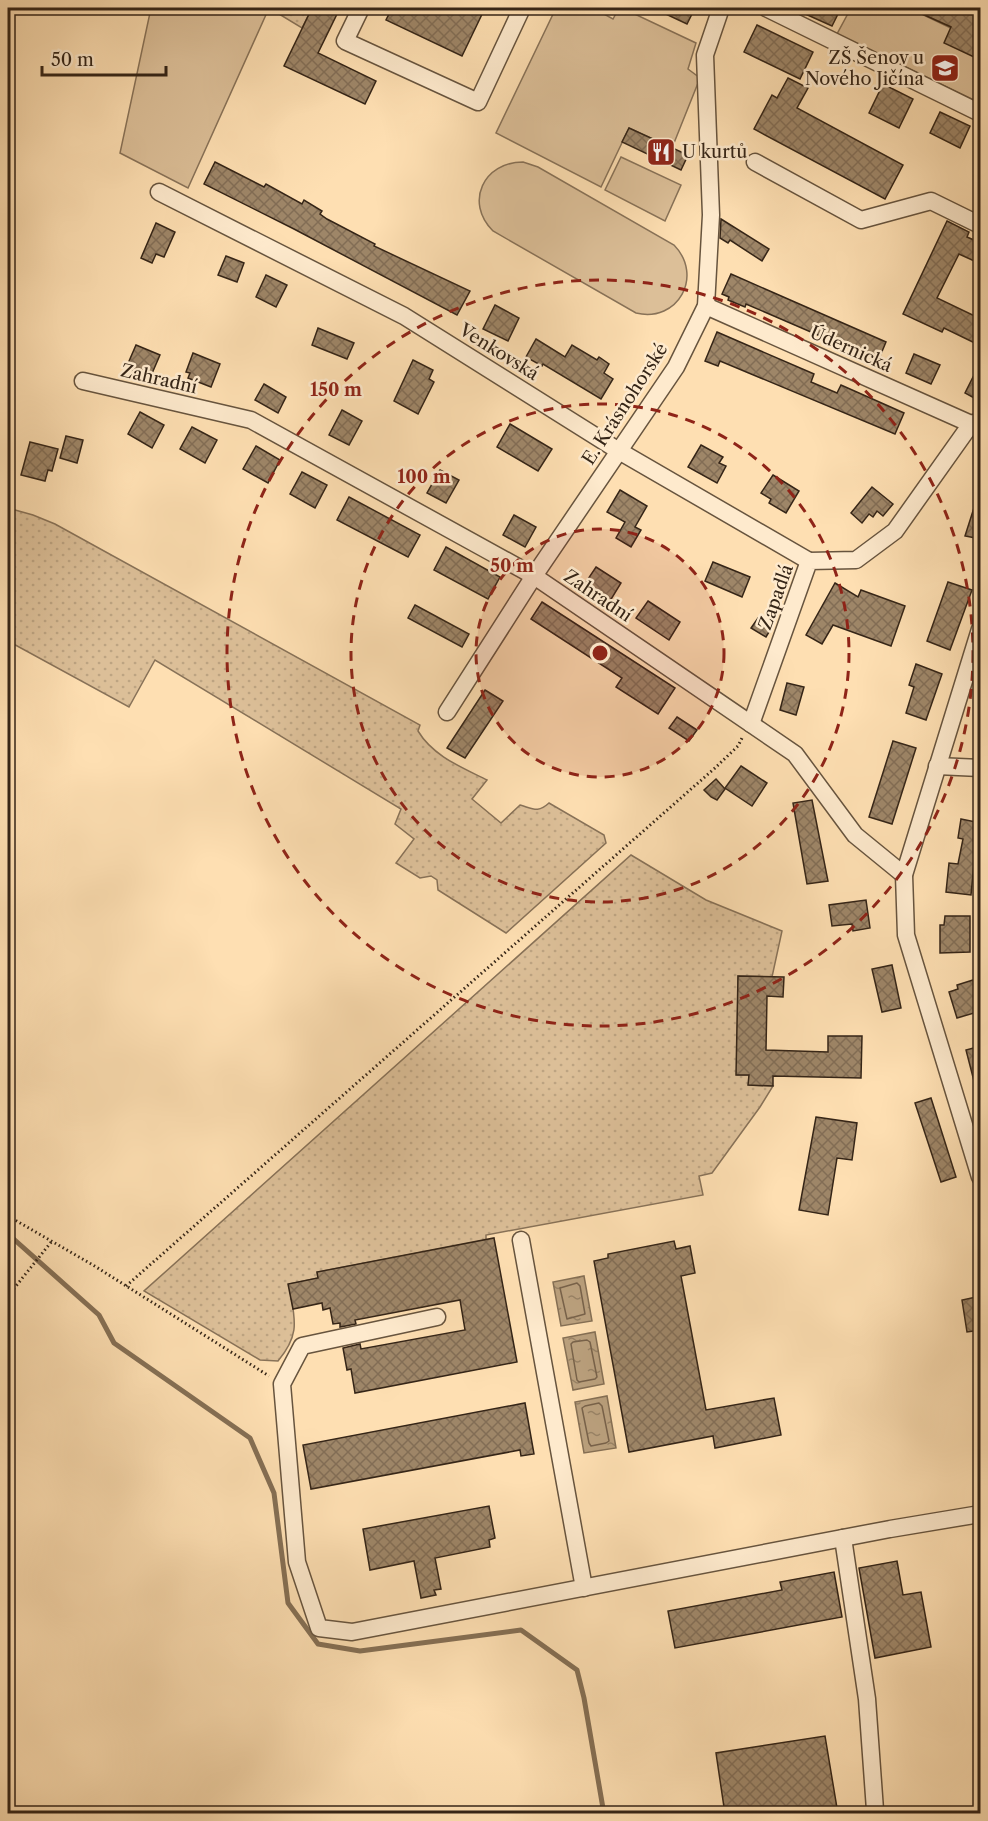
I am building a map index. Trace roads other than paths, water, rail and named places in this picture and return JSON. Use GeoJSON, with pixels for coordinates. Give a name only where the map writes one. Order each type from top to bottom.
{"type":"FeatureCollection","features":[{"type":"Feature","properties":{"kind":"street"},"geometry":{"type":"LineString","coordinates":[[361,8],[345,41],[478,102],[522,8]]}},
{"type":"Feature","properties":{"kind":"street","name":"E. Krásnohorské"},"geometry":{"type":"LineString","coordinates":[[447,712],[534,576],[676,367],[706,306],[711,215],[705,55],[720,8]]}},
{"type":"Feature","properties":{"kind":"street"},"geometry":{"type":"LineString","coordinates":[[766,8],[981,113]]}},
{"type":"Feature","properties":{"kind":"street"},"geometry":{"type":"LineString","coordinates":[[755,162],[861,220],[931,201],[981,225]]}},
{"type":"Feature","properties":{"kind":"street","name":"Venkovská"},"geometry":{"type":"LineString","coordinates":[[159,192],[404,316],[619,451],[809,561]]}},
{"type":"Feature","properties":{"kind":"street","name":"Údernická"},"geometry":{"type":"LineString","coordinates":[[706,306],[976,423]]}},
{"type":"Feature","properties":{"kind":"street","name":"Zahradní"},"geometry":{"type":"LineString","coordinates":[[83,381],[250,420],[534,576],[795,754],[855,836],[904,874]]}},
{"type":"Feature","properties":{"kind":"street","name":"Zapadlá"},"geometry":{"type":"LineString","coordinates":[[751,724],[809,561],[856,561],[895,531],[976,423]]}},
{"type":"Feature","properties":{"kind":"street"},"geometry":{"type":"LineString","coordinates":[[981,628],[904,874],[906,935],[981,1177]]}},
{"type":"Feature","properties":{"kind":"street"},"geometry":{"type":"LineString","coordinates":[[937,766],[981,768]]}},
{"type":"Feature","properties":{"kind":"street"},"geometry":{"type":"LineString","coordinates":[[522,1240],[584,1588]]}},
{"type":"Feature","properties":{"kind":"street"},"geometry":{"type":"LineString","coordinates":[[437,1317],[302,1346],[282,1384],[297,1562],[320,1628],[352,1632],[843,1538],[981,1514]]}},
{"type":"Feature","properties":{"kind":"street"},"geometry":{"type":"LineString","coordinates":[[843,1538],[867,1699],[875,1810],[878,1814]]}},
{"type":"Feature","properties":{"kind":"water"},"geometry":{"type":"Polygon","coordinates":[[[584,1276],[592,1321],[561,1326],[553,1282],[584,1276]]]}},
{"type":"Feature","properties":{"kind":"water"},"geometry":{"type":"Polygon","coordinates":[[[595,1332],[604,1384],[573,1390],[563,1338],[595,1332]]]}},
{"type":"Feature","properties":{"kind":"water"},"geometry":{"type":"Polygon","coordinates":[[[607,1396],[616,1448],[584,1453],[575,1402],[607,1396]]]}},
{"type":"Feature","properties":{"kind":"waterway"},"geometry":{"type":"LineString","coordinates":[[8,1234],[99,1315],[114,1343],[250,1438],[274,1493],[288,1603],[318,1644],[360,1651],[521,1630],[577,1670],[604,1814]]}},
{"type":"Feature","properties":{"kind":"place","name":"ZŠ Šenov u Nového Jičína"},"geometry":{"type":"Point","coordinates":[945,68]}},
{"type":"Feature","properties":{"kind":"place","name":"U kurtů"},"geometry":{"type":"Point","coordinates":[661,152]}}]}
